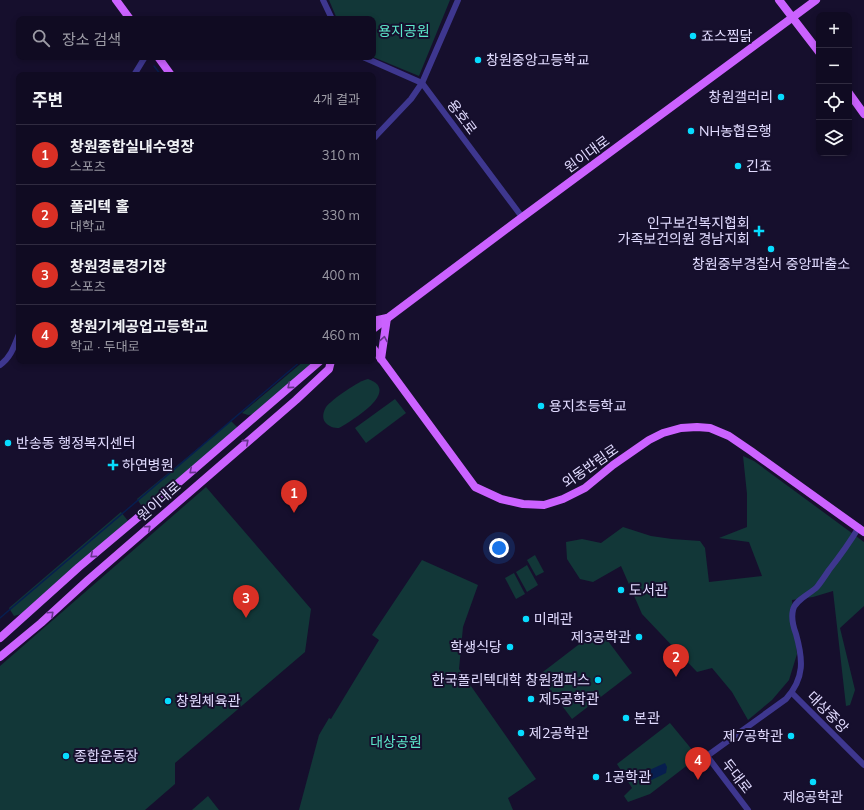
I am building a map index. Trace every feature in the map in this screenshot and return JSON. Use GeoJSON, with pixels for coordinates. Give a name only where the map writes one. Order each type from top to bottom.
{"type":"FeatureCollection","features":[{"type":"Feature","properties":{"kind":"main road"},"geometry":{"type":"LineString","coordinates":[[116,0],[128,16]]}},
{"type":"Feature","properties":{"kind":"main road"},"geometry":{"type":"LineString","coordinates":[[779,0],[816,48]]}},
{"type":"Feature","properties":{"kind":"main road","name":"원이대로"},"geometry":{"type":"LineString","coordinates":[[376,327],[816,0]]}},
{"type":"Feature","properties":{"kind":"main road"},"geometry":{"type":"LineString","coordinates":[[160,60],[169,72]]}},
{"type":"Feature","properties":{"kind":"main road"},"geometry":{"type":"LineString","coordinates":[[852,98],[864,114]]}},
{"type":"Feature","properties":{"kind":"main road"},"geometry":{"type":"LineString","coordinates":[[376,320],[387,318],[381,359],[376,356]]}},
{"type":"Feature","properties":{"kind":"main road","name":"외동반림로"},"geometry":{"type":"LineString","coordinates":[[376,352],[475,487],[501,499],[523,504],[537,505],[544,505],[564,499],[585,488],[649,440],[663,433],[681,428],[710,428],[729,436],[747,448],[861,530]]}},
{"type":"Feature","properties":{"kind":"main road","name":"원이대로"},"geometry":{"type":"LineString","coordinates":[[0,638],[79,567],[317,364]]}},
{"type":"Feature","properties":{"kind":"main road","name":"원이대로"},"geometry":{"type":"LineString","coordinates":[[0,658],[296,400],[329,369],[330,364]]}},
{"type":"Feature","properties":{"kind":"street"},"geometry":{"type":"LineString","coordinates":[[323,0],[331,16]]}},
{"type":"Feature","properties":{"kind":"street"},"geometry":{"type":"LineString","coordinates":[[376,136],[411,99],[422,83],[458,0]]}},
{"type":"Feature","properties":{"kind":"street"},"geometry":{"type":"LineString","coordinates":[[136,72],[143,60]]}},
{"type":"Feature","properties":{"kind":"street","name":"용호로"},"geometry":{"type":"LineString","coordinates":[[370,60],[422,83],[522,217]]}},
{"type":"Feature","properties":{"kind":"street"},"geometry":{"type":"LineString","coordinates":[[0,365],[7,360],[16,342]]}},
{"type":"Feature","properties":{"kind":"street","name":"외동반림로"},"geometry":{"type":"LineString","coordinates":[[707,756],[786,699],[792,693],[799,678],[802,665],[800,651],[792,622],[792,609],[817,587],[861,530]]}},
{"type":"Feature","properties":{"kind":"street","name":"대상중앙"},"geometry":{"type":"LineString","coordinates":[[792,693],[864,765]]}},
{"type":"Feature","properties":{"kind":"street","name":"두대로"},"geometry":{"type":"LineString","coordinates":[[707,756],[748,810]]}},
{"type":"Feature","properties":{"kind":"green space","name":"용지공원"},"geometry":{"type":"Polygon","coordinates":[[[329,0],[450,0],[419,76],[376,58],[376,16],[336,16],[329,0]]]}},
{"type":"Feature","properties":{"kind":"green space"},"geometry":{"type":"Polygon","coordinates":[[[300,364],[313,364],[255,414],[248,415],[242,413],[300,364]]]}},
{"type":"Feature","properties":{"kind":"green space"},"geometry":{"type":"Polygon","coordinates":[[[368,379],[377,384],[380,391],[377,398],[371,405],[362,413],[339,428],[332,427],[327,424],[323,419],[326,407],[339,395],[368,379]]]}},
{"type":"Feature","properties":{"kind":"green space"},"geometry":{"type":"Polygon","coordinates":[[[395,399],[406,413],[366,443],[355,428],[395,399]]]}},
{"type":"Feature","properties":{"kind":"green space"},"geometry":{"type":"Polygon","coordinates":[[[231,421],[238,428],[150,505],[141,505],[137,499],[231,421]]]}},
{"type":"Feature","properties":{"kind":"green space"},"geometry":{"type":"Polygon","coordinates":[[[743,456],[754,461],[864,542],[864,606],[840,628],[855,690],[850,705],[846,706],[833,591],[813,597],[792,600],[797,654],[789,680],[772,700],[748,720],[732,692],[712,668],[697,672],[642,614],[621,566],[593,582],[580,579],[567,559],[566,542],[582,539],[601,543],[623,527],[651,536],[700,541],[705,548],[709,582],[762,576],[749,542],[719,538],[747,527],[747,494],[743,456]]]}},
{"type":"Feature","properties":{"kind":"green space"},"geometry":{"type":"Polygon","coordinates":[[[206,487],[311,609],[305,652],[175,763],[175,784],[145,810],[0,810],[0,666],[206,487]]]}},
{"type":"Feature","properties":{"kind":"green space"},"geometry":{"type":"Polygon","coordinates":[[[121,512],[128,521],[21,614],[14,616],[9,608],[121,512]]]}},
{"type":"Feature","properties":{"kind":"green space"},"geometry":{"type":"Polygon","coordinates":[[[535,555],[544,572],[536,576],[527,560],[535,555]]]}},
{"type":"Feature","properties":{"kind":"green space","name":"대상공원"},"geometry":{"type":"Polygon","coordinates":[[[422,560],[478,585],[463,627],[459,669],[536,779],[508,798],[513,810],[299,810],[319,735],[329,718],[331,719],[379,640],[372,635],[422,560]]]}},
{"type":"Feature","properties":{"kind":"green space"},"geometry":{"type":"Polygon","coordinates":[[[527,565],[538,585],[527,592],[516,572],[527,565]]]}},
{"type":"Feature","properties":{"kind":"green space"},"geometry":{"type":"Polygon","coordinates":[[[514,573],[525,594],[516,599],[505,578],[514,573]]]}},
{"type":"Feature","properties":{"kind":"green space"},"geometry":{"type":"Polygon","coordinates":[[[599,629],[632,673],[572,719],[539,675],[599,629]]]}},
{"type":"Feature","properties":{"kind":"green space"},"geometry":{"type":"Polygon","coordinates":[[[670,723],[698,757],[650,794],[628,802],[624,796],[632,788],[617,764],[670,723]]]}},
{"type":"Feature","properties":{"kind":"green space"},"geometry":{"type":"Polygon","coordinates":[[[208,796],[219,810],[192,810],[208,796]]]}},
{"type":"Feature","properties":{"kind":"water"},"geometry":{"type":"Polygon","coordinates":[[[665,763],[667,767],[666,773],[643,784],[639,781],[639,777],[643,777],[645,772],[665,763]]]}},
{"type":"Feature","properties":{"kind":"waterway"},"geometry":{"type":"LineString","coordinates":[[154,66],[159,72]]}},
{"type":"Feature","properties":{"kind":"waterway"},"geometry":{"type":"LineString","coordinates":[[0,618],[297,364]]}},
{"type":"Feature","properties":{"kind":"place","name":"죠스찜닭"},"geometry":{"type":"Point","coordinates":[693,36]}},
{"type":"Feature","properties":{"kind":"place","name":"창원중앙고등학교"},"geometry":{"type":"Point","coordinates":[478,60]}},
{"type":"Feature","properties":{"kind":"place","name":"창원갤러리"},"geometry":{"type":"Point","coordinates":[781,97]}},
{"type":"Feature","properties":{"kind":"place","name":"NH농협은행"},"geometry":{"type":"Point","coordinates":[691,131]}},
{"type":"Feature","properties":{"kind":"place","name":"긴죠"},"geometry":{"type":"Point","coordinates":[738,166]}},
{"type":"Feature","properties":{"kind":"place","name":"인구보건복지협회 가족보건의원 경남지회"},"geometry":{"type":"Point","coordinates":[759,231]}},
{"type":"Feature","properties":{"kind":"place","name":"창원중부경찰서 중앙파출소"},"geometry":{"type":"Point","coordinates":[771,249]}},
{"type":"Feature","properties":{"kind":"place","name":"용지초등학교"},"geometry":{"type":"Point","coordinates":[541,406]}},
{"type":"Feature","properties":{"kind":"place","name":"반송동 행정복지센터"},"geometry":{"type":"Point","coordinates":[8,443]}},
{"type":"Feature","properties":{"kind":"place","name":"하연병원"},"geometry":{"type":"Point","coordinates":[113,465]}},
{"type":"Feature","properties":{"kind":"place","name":"창원종합실내수영장"},"geometry":{"type":"Point","coordinates":[294,513]}},
{"type":"Feature","properties":{"kind":"place","name":"도서관"},"geometry":{"type":"Point","coordinates":[621,590]}},
{"type":"Feature","properties":{"kind":"place","name":"창원경륜경기장"},"geometry":{"type":"Point","coordinates":[246,618]}},
{"type":"Feature","properties":{"kind":"place","name":"미래관"},"geometry":{"type":"Point","coordinates":[526,619]}},
{"type":"Feature","properties":{"kind":"place","name":"제3공학관"},"geometry":{"type":"Point","coordinates":[639,637]}},
{"type":"Feature","properties":{"kind":"place","name":"학생식당"},"geometry":{"type":"Point","coordinates":[510,647]}},
{"type":"Feature","properties":{"kind":"place","name":"폴리텍 홀"},"geometry":{"type":"Point","coordinates":[676,677]}},
{"type":"Feature","properties":{"kind":"place","name":"한국폴리텍대학 창원캠퍼스"},"geometry":{"type":"Point","coordinates":[598,680]}},
{"type":"Feature","properties":{"kind":"place","name":"제5공학관"},"geometry":{"type":"Point","coordinates":[531,699]}},
{"type":"Feature","properties":{"kind":"place","name":"창원체육관"},"geometry":{"type":"Point","coordinates":[168,701]}},
{"type":"Feature","properties":{"kind":"place","name":"본관"},"geometry":{"type":"Point","coordinates":[626,718]}},
{"type":"Feature","properties":{"kind":"place","name":"제2공학관"},"geometry":{"type":"Point","coordinates":[521,733]}},
{"type":"Feature","properties":{"kind":"place","name":"제7공학관"},"geometry":{"type":"Point","coordinates":[791,736]}},
{"type":"Feature","properties":{"kind":"place","name":"종합운동장"},"geometry":{"type":"Point","coordinates":[66,756]}},
{"type":"Feature","properties":{"kind":"place","name":"1공학관"},"geometry":{"type":"Point","coordinates":[596,777]}},
{"type":"Feature","properties":{"kind":"place","name":"창원기계공업고등학교"},"geometry":{"type":"Point","coordinates":[698,780]}},
{"type":"Feature","properties":{"kind":"place","name":"제8공학관"},"geometry":{"type":"Point","coordinates":[813,782]}}]}
